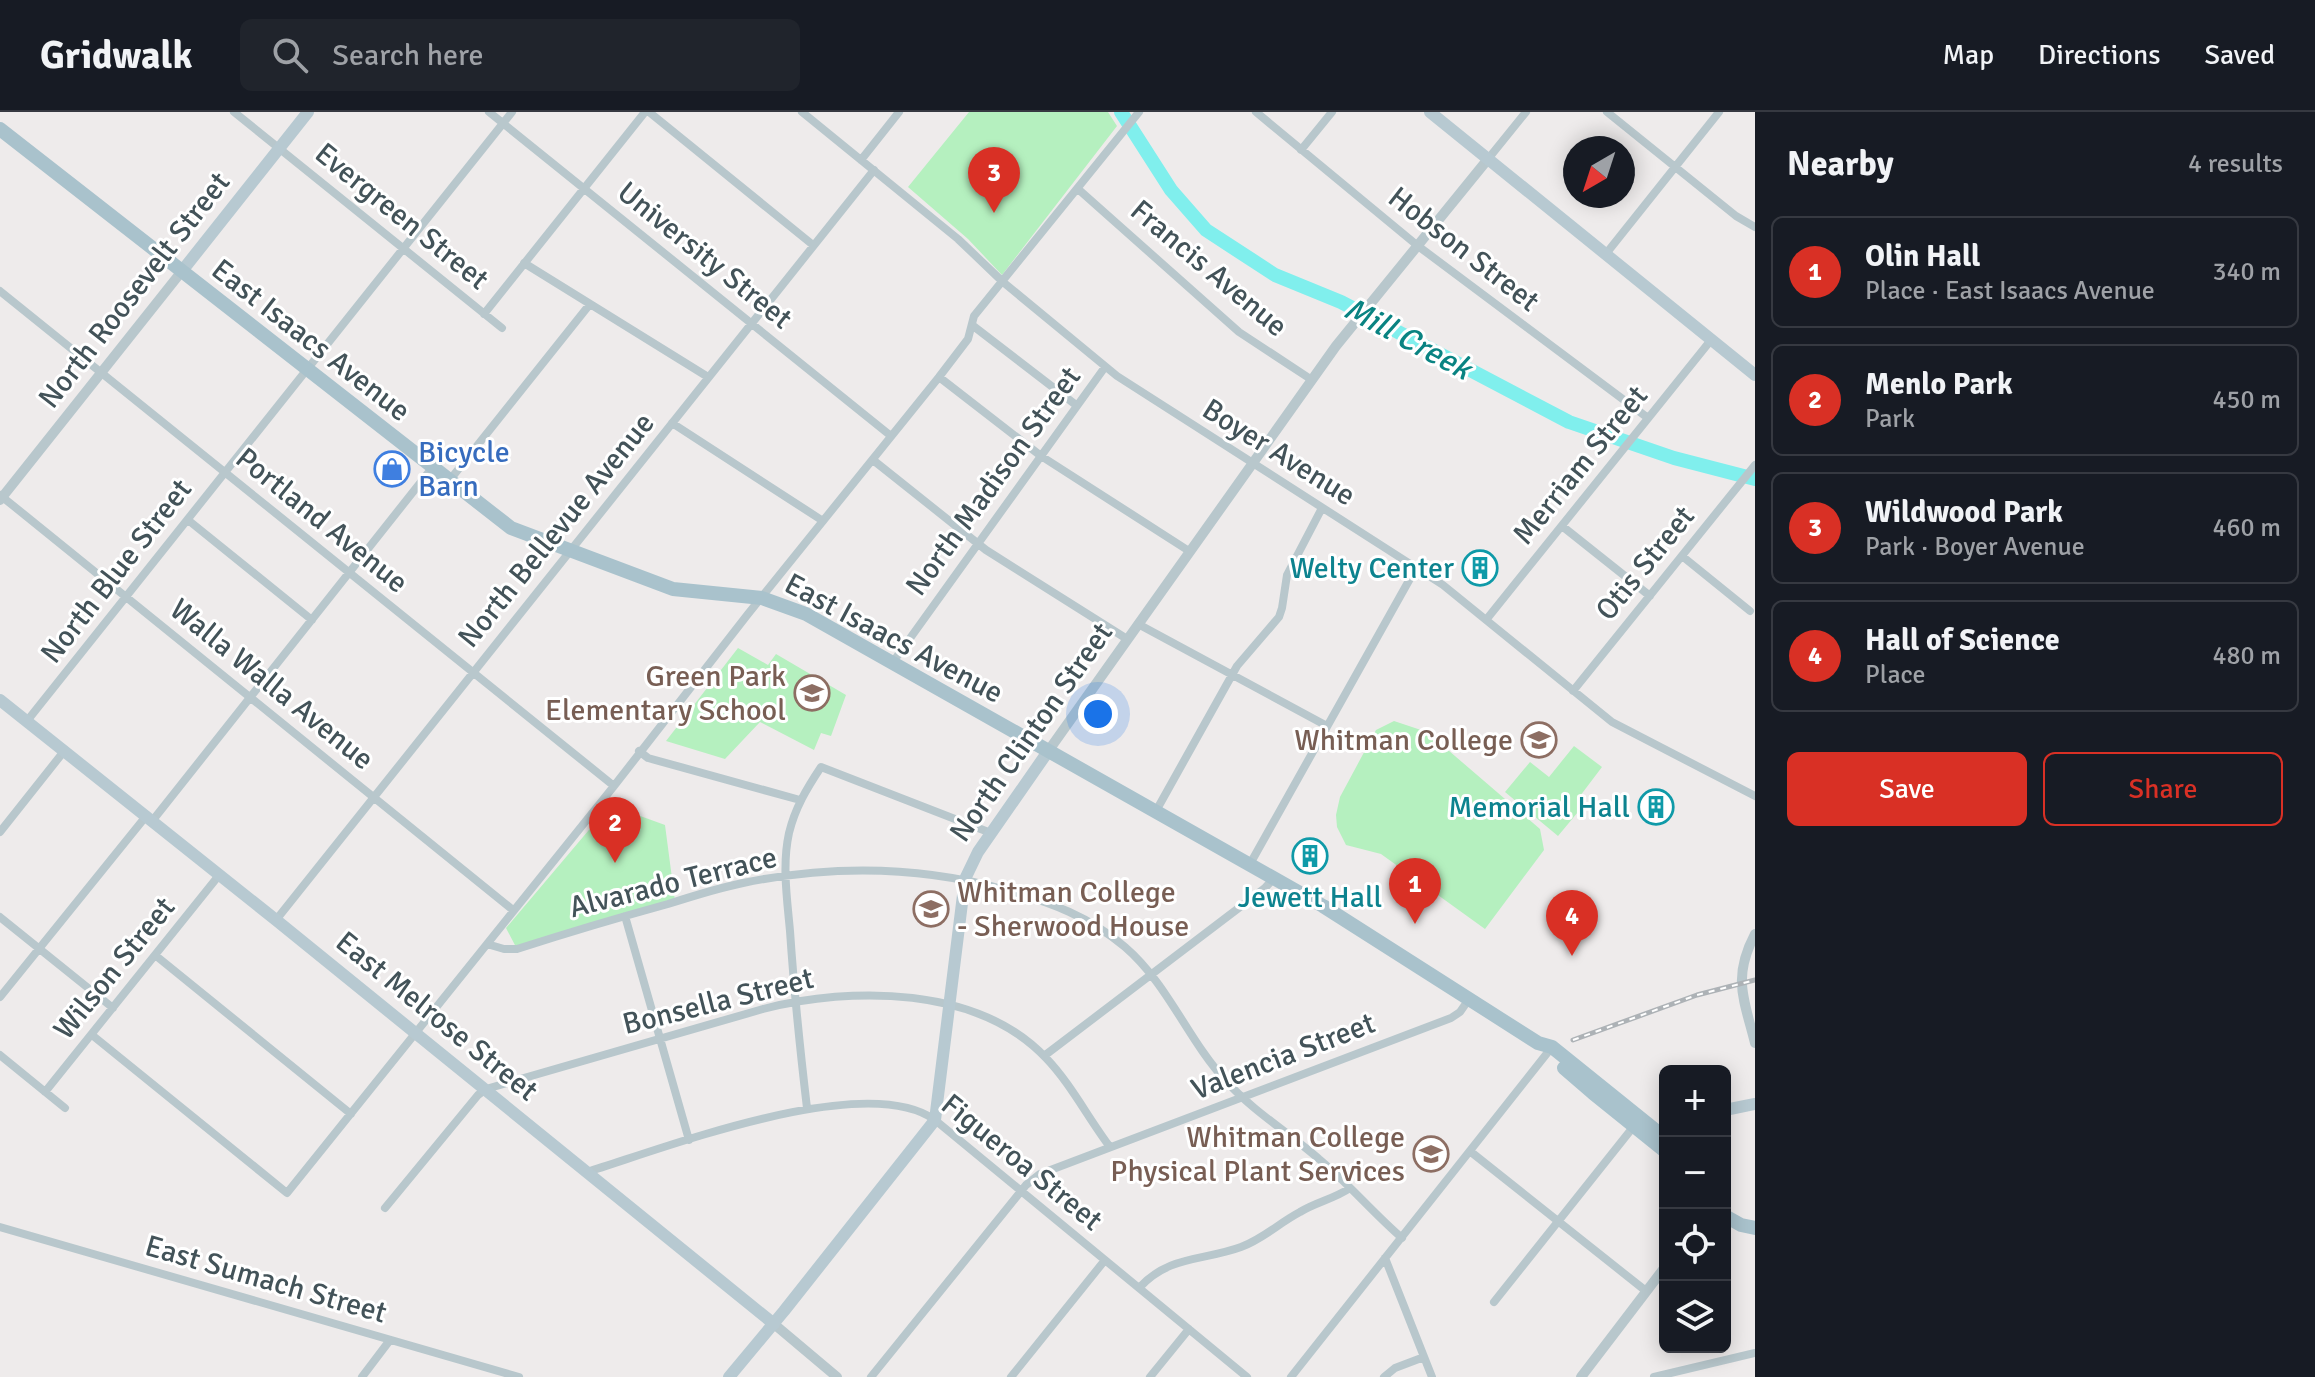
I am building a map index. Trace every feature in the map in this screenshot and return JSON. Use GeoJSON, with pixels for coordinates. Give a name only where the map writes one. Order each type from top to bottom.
{"type":"FeatureCollection","features":[{"type":"Feature","properties":{"kind":"main road","name":"North Roosevelt Street"},"geometry":{"type":"LineString","coordinates":[[182,271],[308,112]]}},
{"type":"Feature","properties":{"kind":"main road"},"geometry":{"type":"LineString","coordinates":[[1430,112],[1755,375]]}},
{"type":"Feature","properties":{"kind":"main road","name":"East Isaacs Avenue"},"geometry":{"type":"LineString","coordinates":[[0,129],[511,528],[673,589],[762,598],[806,614],[1323,906],[1546,1048],[1659,1138]]}},
{"type":"Feature","properties":{"kind":"main road","name":"East Melrose Street"},"geometry":{"type":"LineString","coordinates":[[0,700],[220,874],[774,1324]]}},
{"type":"Feature","properties":{"kind":"main road","name":"North Clinton Street"},"geometry":{"type":"LineString","coordinates":[[935,1120],[965,879],[970,865],[1049,750]]}},
{"type":"Feature","properties":{"kind":"main road","name":"East Isaacs Avenue"},"geometry":{"type":"LineString","coordinates":[[1546,1048],[1634,1126],[1659,1138]]}},
{"type":"Feature","properties":{"kind":"main road"},"geometry":{"type":"LineString","coordinates":[[1731,1109],[1755,1104]]}},
{"type":"Feature","properties":{"kind":"main road"},"geometry":{"type":"LineString","coordinates":[[729,1377],[935,1120]]}},
{"type":"Feature","properties":{"kind":"main road"},"geometry":{"type":"LineString","coordinates":[[1731,1219],[1755,1228]]}},
{"type":"Feature","properties":{"kind":"street","name":"Evergreen Street"},"geometry":{"type":"LineString","coordinates":[[234,112],[502,328]]}},
{"type":"Feature","properties":{"kind":"street","name":"University Street"},"geometry":{"type":"LineString","coordinates":[[489,112],[891,436]]}},
{"type":"Feature","properties":{"kind":"street","name":"North Blue Street"},"geometry":{"type":"LineString","coordinates":[[27,721],[512,112]]}},
{"type":"Feature","properties":{"kind":"street"},"geometry":{"type":"LineString","coordinates":[[484,314],[647,112],[813,245]]}},
{"type":"Feature","properties":{"kind":"street","name":"Boyer Avenue"},"geometry":{"type":"LineString","coordinates":[[802,112],[958,239],[1003,282],[1129,385],[1451,591],[1618,726],[1755,796]]}},
{"type":"Feature","properties":{"kind":"street"},"geometry":{"type":"LineString","coordinates":[[861,160],[899,112]]}},
{"type":"Feature","properties":{"kind":"street"},"geometry":{"type":"LineString","coordinates":[[92,1035],[287,1193],[939,377],[968,339],[974,316],[1139,112]]}},
{"type":"Feature","properties":{"kind":"street","name":"Hobson Street"},"geometry":{"type":"LineString","coordinates":[[1256,112],[1418,246],[1648,418]]}},
{"type":"Feature","properties":{"kind":"street"},"geometry":{"type":"LineString","coordinates":[[1301,150],[1332,112]]}},
{"type":"Feature","properties":{"kind":"street"},"geometry":{"type":"LineString","coordinates":[[1488,159],[1526,112]]}},
{"type":"Feature","properties":{"kind":"street"},"geometry":{"type":"LineString","coordinates":[[1607,112],[1736,216],[1755,227]]}},
{"type":"Feature","properties":{"kind":"street"},"geometry":{"type":"LineString","coordinates":[[1605,255],[1719,112]]}},
{"type":"Feature","properties":{"kind":"street","name":"North Clinton Street"},"geometry":{"type":"LineString","coordinates":[[1049,750],[1357,319],[1488,159]]}},
{"type":"Feature","properties":{"kind":"street","name":"North Bellevue Avenue"},"geometry":{"type":"LineString","coordinates":[[276,920],[874,170]]}},
{"type":"Feature","properties":{"kind":"street","name":"Francis Avenue"},"geometry":{"type":"LineString","coordinates":[[1078,189],[1239,332],[1312,380]]}},
{"type":"Feature","properties":{"kind":"street"},"geometry":{"type":"LineString","coordinates":[[524,263],[708,377]]}},
{"type":"Feature","properties":{"kind":"street","name":"North Roosevelt Street"},"geometry":{"type":"LineString","coordinates":[[1,497],[182,271]]}},
{"type":"Feature","properties":{"kind":"street","name":"Portland Avenue"},"geometry":{"type":"LineString","coordinates":[[0,291],[614,786]]}},
{"type":"Feature","properties":{"kind":"street"},"geometry":{"type":"LineString","coordinates":[[449,481],[590,304]]}},
{"type":"Feature","properties":{"kind":"street"},"geometry":{"type":"LineString","coordinates":[[972,325],[1076,405]]}},
{"type":"Feature","properties":{"kind":"street","name":"Merriam Street"},"geometry":{"type":"LineString","coordinates":[[1486,620],[1711,340]]}},
{"type":"Feature","properties":{"kind":"street","name":"North Madison Street"},"geometry":{"type":"LineString","coordinates":[[893,662],[1105,367]]}},
{"type":"Feature","properties":{"kind":"street"},"geometry":{"type":"LineString","coordinates":[[939,377],[1041,456],[1189,551]]}},
{"type":"Feature","properties":{"kind":"street"},"geometry":{"type":"LineString","coordinates":[[672,423],[823,521]]}},
{"type":"Feature","properties":{"kind":"street"},"geometry":{"type":"LineString","coordinates":[[873,460],[978,544],[1127,639]]}},
{"type":"Feature","properties":{"kind":"street","name":"Otis Street"},"geometry":{"type":"LineString","coordinates":[[1573,691],[1754,467]]}},
{"type":"Feature","properties":{"kind":"street"},"geometry":{"type":"LineString","coordinates":[[0,997],[250,698],[432,468]]}},
{"type":"Feature","properties":{"kind":"street","name":"Walla Walla Avenue"},"geometry":{"type":"LineString","coordinates":[[1,497],[513,910]]}},
{"type":"Feature","properties":{"kind":"street"},"geometry":{"type":"LineString","coordinates":[[1156,811],[1243,657],[1279,617],[1287,575],[1322,508]]}},
{"type":"Feature","properties":{"kind":"street"},"geometry":{"type":"LineString","coordinates":[[188,520],[312,620]]}},
{"type":"Feature","properties":{"kind":"street"},"geometry":{"type":"LineString","coordinates":[[1562,526],[1650,596]]}},
{"type":"Feature","properties":{"kind":"street"},"geometry":{"type":"LineString","coordinates":[[1682,556],[1750,611]]}},
{"type":"Feature","properties":{"kind":"street"},"geometry":{"type":"LineString","coordinates":[[1250,864],[1416,568]]}},
{"type":"Feature","properties":{"kind":"street"},"geometry":{"type":"LineString","coordinates":[[1138,624],[1327,726]]}},
{"type":"Feature","properties":{"kind":"street"},"geometry":{"type":"LineString","coordinates":[[0,832],[65,750]]}},
{"type":"Feature","properties":{"kind":"street"},"geometry":{"type":"LineString","coordinates":[[639,751],[648,758],[800,800]]}},
{"type":"Feature","properties":{"kind":"street"},"geometry":{"type":"LineString","coordinates":[[807,1108],[786,876],[789,833],[800,800],[821,767],[991,833]]}},
{"type":"Feature","properties":{"kind":"street","name":"Alvarado Terrace"},"geometry":{"type":"LineString","coordinates":[[487,944],[517,949],[718,888],[827,871],[868,870],[965,879],[1032,897],[1079,916],[1123,945],[1151,975],[1206,1057],[1242,1097],[1263,1117],[1319,1158],[1402,1238]]}},
{"type":"Feature","properties":{"kind":"street","name":"Wilson Street"},"geometry":{"type":"LineString","coordinates":[[45,1092],[220,874]]}},
{"type":"Feature","properties":{"kind":"street"},"geometry":{"type":"LineString","coordinates":[[1044,1056],[1265,888],[1274,878]]}},
{"type":"Feature","properties":{"kind":"street"},"geometry":{"type":"LineString","coordinates":[[625,916],[689,1140]]}},
{"type":"Feature","properties":{"kind":"street"},"geometry":{"type":"LineString","coordinates":[[0,917],[113,1008]]}},
{"type":"Feature","properties":{"kind":"street"},"geometry":{"type":"LineString","coordinates":[[1755,934],[1743,964],[1741,982],[1755,1043]]}},
{"type":"Feature","properties":{"kind":"street"},"geometry":{"type":"LineString","coordinates":[[155,955],[351,1114]]}},
{"type":"Feature","properties":{"kind":"street"},"geometry":{"type":"LineString","coordinates":[[1743,997],[1755,994]]}},
{"type":"Feature","properties":{"kind":"street","name":"Bonsella Street"},"geometry":{"type":"LineString","coordinates":[[486,1089],[795,1002],[865,996],[948,1004],[1004,1026],[1044,1056],[1110,1147]]}},
{"type":"Feature","properties":{"kind":"street","name":"Valencia Street"},"geometry":{"type":"LineString","coordinates":[[871,1377],[1021,1191],[1040,1174],[1451,1018],[1460,1012],[1469,999]]}},
{"type":"Feature","properties":{"kind":"street"},"geometry":{"type":"LineString","coordinates":[[1291,1377],[1471,1152],[1546,1048]]}},
{"type":"Feature","properties":{"kind":"street"},"geometry":{"type":"LineString","coordinates":[[0,1055],[65,1108]]}},
{"type":"Feature","properties":{"kind":"street"},"geometry":{"type":"LineString","coordinates":[[385,1208],[486,1089]]}},
{"type":"Feature","properties":{"kind":"street","name":"Figueroa Street"},"geometry":{"type":"LineString","coordinates":[[587,1172],[807,1108],[862,1104],[916,1109],[935,1120],[1247,1377]]}},
{"type":"Feature","properties":{"kind":"street"},"geometry":{"type":"LineString","coordinates":[[1494,1302],[1634,1126]]}},
{"type":"Feature","properties":{"kind":"street"},"geometry":{"type":"LineString","coordinates":[[1471,1152],[1646,1291]]}},
{"type":"Feature","properties":{"kind":"street"},"geometry":{"type":"LineString","coordinates":[[1139,1288],[1174,1263],[1251,1243],[1296,1213],[1350,1188]]}},
{"type":"Feature","properties":{"kind":"street","name":"East Sumach Street"},"geometry":{"type":"LineString","coordinates":[[0,1227],[519,1377]]}},
{"type":"Feature","properties":{"kind":"street"},"geometry":{"type":"LineString","coordinates":[[1385,1258],[1432,1377]]}},
{"type":"Feature","properties":{"kind":"street"},"geometry":{"type":"LineString","coordinates":[[1011,1377],[1105,1260]]}},
{"type":"Feature","properties":{"kind":"street"},"geometry":{"type":"LineString","coordinates":[[1581,1377],[1659,1275]]}},
{"type":"Feature","properties":{"kind":"street","name":"East Melrose Street"},"geometry":{"type":"LineString","coordinates":[[774,1324],[837,1377]]}},
{"type":"Feature","properties":{"kind":"street"},"geometry":{"type":"LineString","coordinates":[[1150,1377],[1189,1329]]}},
{"type":"Feature","properties":{"kind":"street"},"geometry":{"type":"LineString","coordinates":[[362,1377],[390,1340]]}},
{"type":"Feature","properties":{"kind":"street"},"geometry":{"type":"LineString","coordinates":[[1654,1377],[1755,1353]]}},
{"type":"Feature","properties":{"kind":"street"},"geometry":{"type":"LineString","coordinates":[[1384,1377],[1395,1368],[1424,1357]]}},
{"type":"Feature","properties":{"kind":"green space"},"geometry":{"type":"Polygon","coordinates":[[[969,112],[1108,112],[1117,126],[1002,275],[968,239],[908,187],[969,112]]]}},
{"type":"Feature","properties":{"kind":"green space"},"geometry":{"type":"Polygon","coordinates":[[[738,648],[768,665],[776,654],[846,695],[831,736],[821,733],[814,750],[760,722],[725,759],[666,741],[738,648]]]}},
{"type":"Feature","properties":{"kind":"green space"},"geometry":{"type":"Polygon","coordinates":[[[1394,721],[1427,732],[1540,829],[1544,850],[1485,929],[1381,854],[1346,845],[1337,827],[1340,797],[1376,730],[1394,721]]]}},
{"type":"Feature","properties":{"kind":"green space"},"geometry":{"type":"Polygon","coordinates":[[[1574,746],[1602,767],[1577,800],[1583,806],[1558,836],[1505,792],[1530,762],[1549,777],[1574,746]]]}},
{"type":"Feature","properties":{"kind":"green space"},"geometry":{"type":"Polygon","coordinates":[[[610,805],[665,825],[675,901],[517,949],[506,928],[610,805]]]}},
{"type":"Feature","properties":{"kind":"waterway","name":"Mill Creek"},"geometry":{"type":"LineString","coordinates":[[1121,112],[1171,190],[1206,230],[1275,275],[1341,302],[1569,422],[1674,458],[1755,479]]}},
{"type":"Feature","properties":{"kind":"railway"},"geometry":{"type":"LineString","coordinates":[[1573,1040],[1697,995],[1755,980]]}},
{"type":"Feature","properties":{"kind":"place","name":"Wildwood Park"},"geometry":{"type":"Point","coordinates":[994,213]}},
{"type":"Feature","properties":{"kind":"place","name":"Bicycle Barn"},"geometry":{"type":"Point","coordinates":[392,469]}},
{"type":"Feature","properties":{"kind":"place","name":"Welty Center"},"geometry":{"type":"Point","coordinates":[1480,568]}},
{"type":"Feature","properties":{"kind":"place","name":"Green Park Elementary School"},"geometry":{"type":"Point","coordinates":[812,693]}},
{"type":"Feature","properties":{"kind":"place","name":"Whitman College"},"geometry":{"type":"Point","coordinates":[1539,740]}},
{"type":"Feature","properties":{"kind":"place","name":"Memorial Hall"},"geometry":{"type":"Point","coordinates":[1656,807]}},
{"type":"Feature","properties":{"kind":"place","name":"Jewett Hall"},"geometry":{"type":"Point","coordinates":[1310,856]}},
{"type":"Feature","properties":{"kind":"place","name":"Menlo Park"},"geometry":{"type":"Point","coordinates":[615,863]}},
{"type":"Feature","properties":{"kind":"place","name":"Whitman College - Sherwood House"},"geometry":{"type":"Point","coordinates":[931,909]}},
{"type":"Feature","properties":{"kind":"place","name":"Olin Hall"},"geometry":{"type":"Point","coordinates":[1415,924]}},
{"type":"Feature","properties":{"kind":"place","name":"Hall of Science"},"geometry":{"type":"Point","coordinates":[1572,956]}},
{"type":"Feature","properties":{"kind":"place","name":"Whitman College Physical Plant Services"},"geometry":{"type":"Point","coordinates":[1431,1154]}}]}
